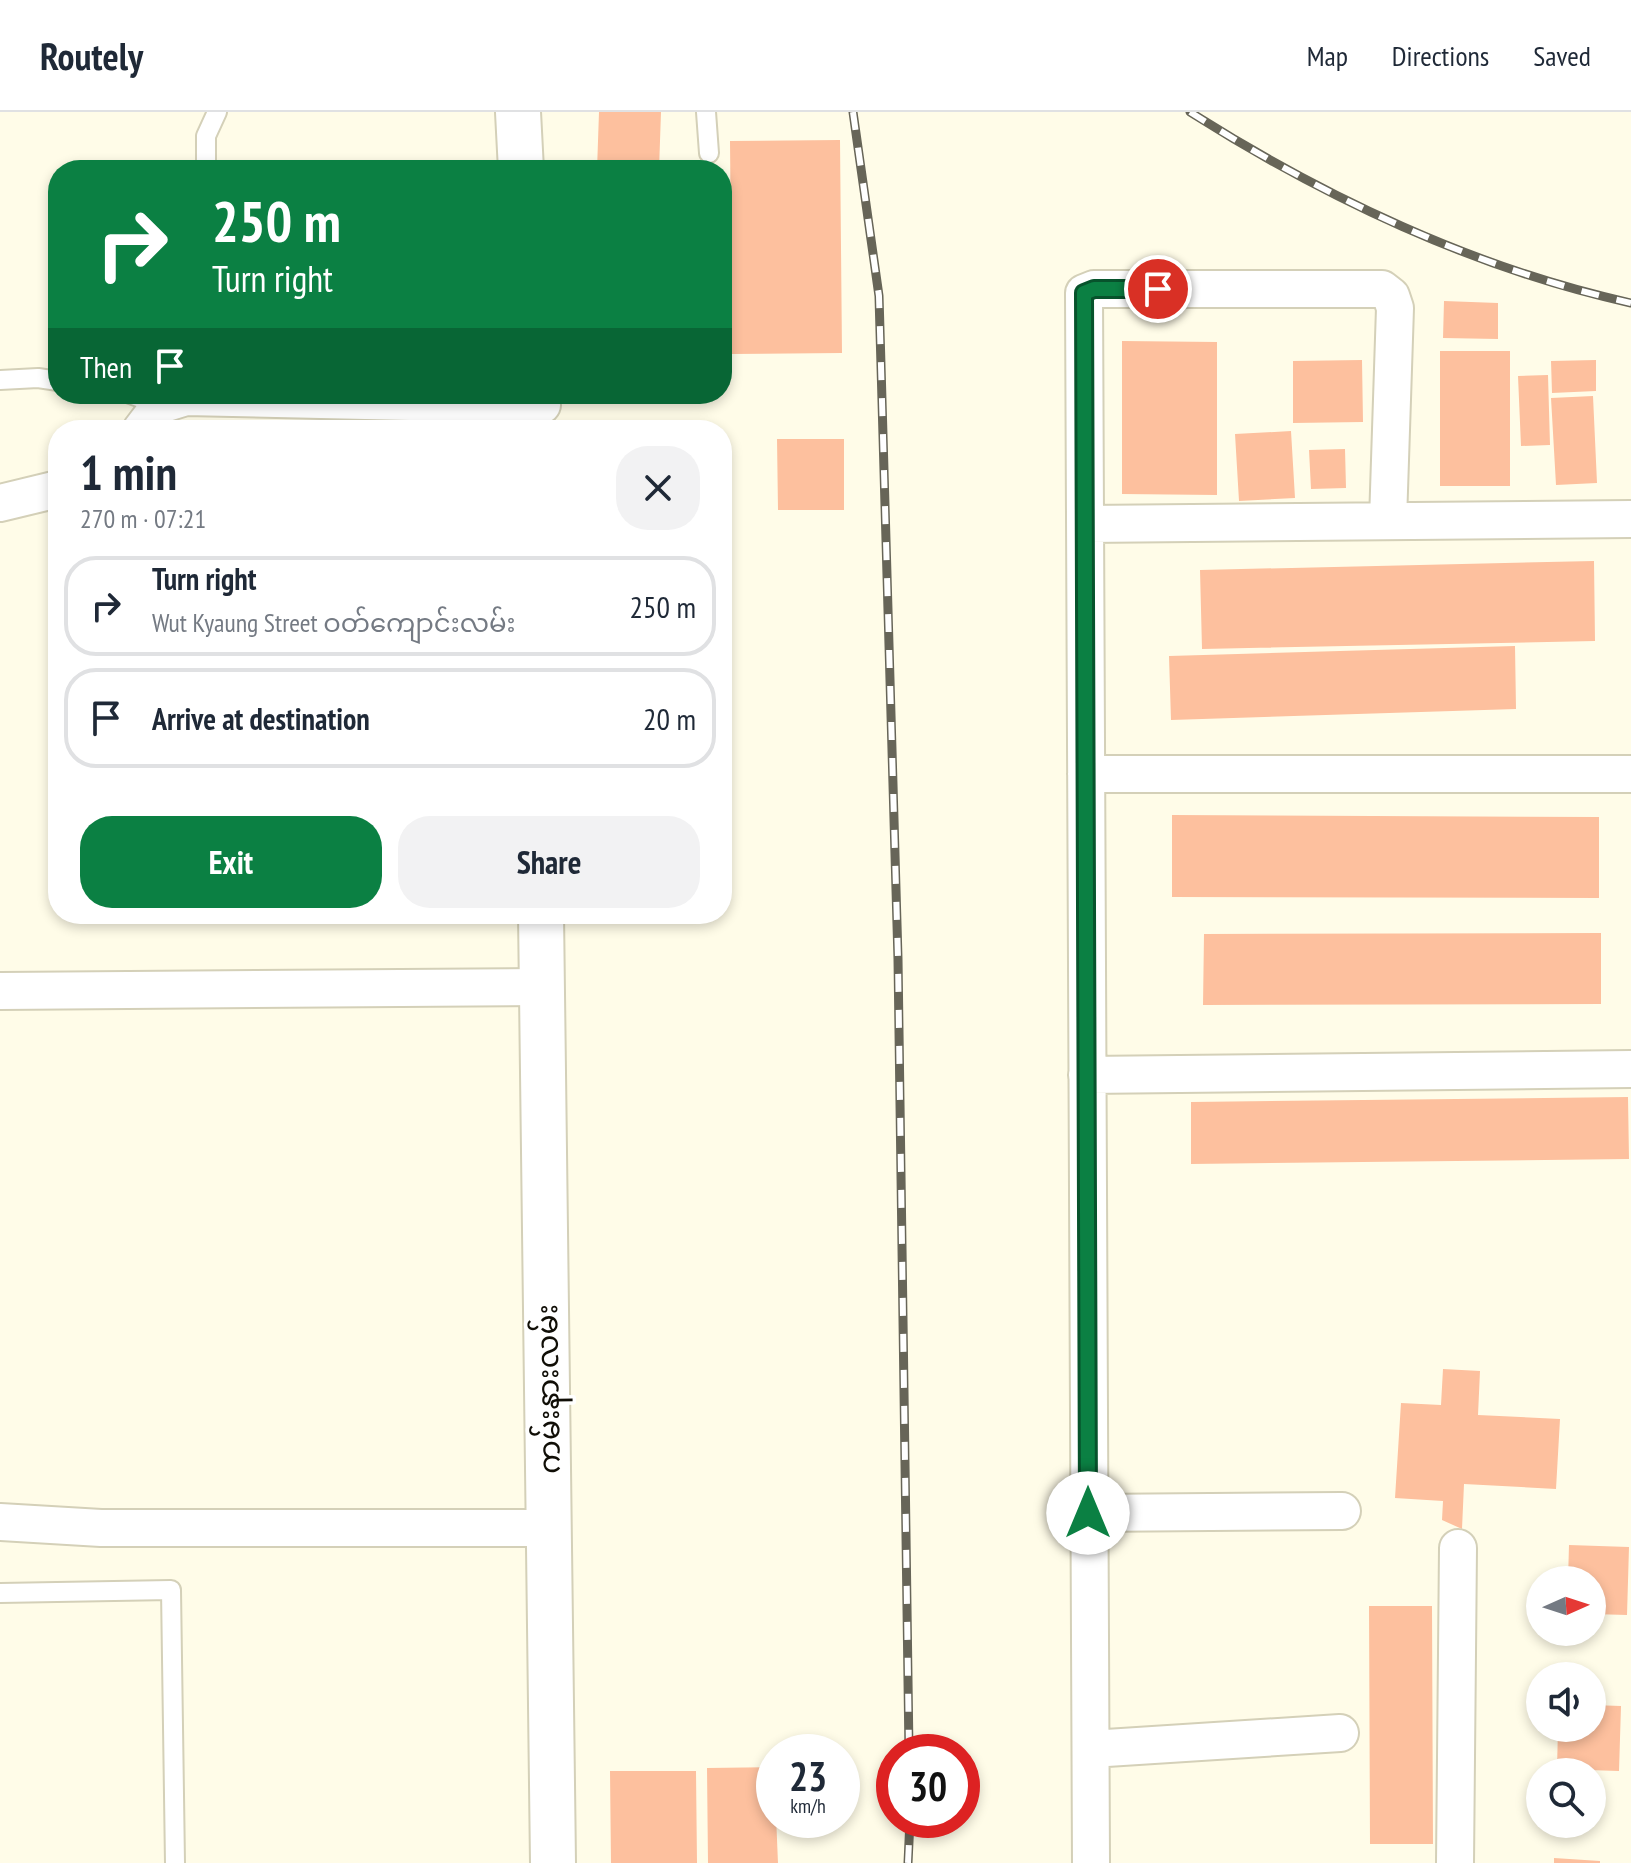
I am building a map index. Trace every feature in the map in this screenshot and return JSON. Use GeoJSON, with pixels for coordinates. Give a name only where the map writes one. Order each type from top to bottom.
{"type":"FeatureCollection","features":[{"type":"Feature","properties":{"kind":"street"},"geometry":{"type":"LineString","coordinates":[[518,112],[520,160]]}},
{"type":"Feature","properties":{"kind":"street"},"geometry":{"type":"LineString","coordinates":[[536,112],[537,160]]}},
{"type":"Feature","properties":{"kind":"street"},"geometry":{"type":"LineString","coordinates":[[1091,1863],[1084,293],[1094,289],[1382,289],[1391,296],[1395,308],[1388,521]]}},
{"type":"Feature","properties":{"kind":"street"},"geometry":{"type":"LineString","coordinates":[[144,410],[163,404]]}},
{"type":"Feature","properties":{"kind":"street"},"geometry":{"type":"LineString","coordinates":[[374,404],[535,410]]}},
{"type":"Feature","properties":{"kind":"street"},"geometry":{"type":"LineString","coordinates":[[0,503],[48,491]]}},
{"type":"Feature","properties":{"kind":"street"},"geometry":{"type":"LineString","coordinates":[[1086,524],[1631,519]]}},
{"type":"Feature","properties":{"kind":"street"},"geometry":{"type":"LineString","coordinates":[[1086,774],[1631,774]]}},
{"type":"Feature","properties":{"kind":"street","name":"ကမ်းနားလမ်း"},"geometry":{"type":"LineString","coordinates":[[530,924],[535,988],[553,1863]]}},
{"type":"Feature","properties":{"kind":"street","name":"ကမ်းနားလမ်း"},"geometry":{"type":"LineString","coordinates":[[536,1863],[532,1528],[535,988],[540,924]]}},
{"type":"Feature","properties":{"kind":"street"},"geometry":{"type":"LineString","coordinates":[[0,991],[535,988]]}},
{"type":"Feature","properties":{"kind":"street"},"geometry":{"type":"LineString","coordinates":[[1087,1075],[1631,1069]]}},
{"type":"Feature","properties":{"kind":"street"},"geometry":{"type":"LineString","coordinates":[[1088,1513],[1342,1511]]}},
{"type":"Feature","properties":{"kind":"street"},"geometry":{"type":"LineString","coordinates":[[0,1522],[117,1528],[532,1528]]}},
{"type":"Feature","properties":{"kind":"street"},"geometry":{"type":"LineString","coordinates":[[1455,1863],[1458,1548]]}},
{"type":"Feature","properties":{"kind":"street"},"geometry":{"type":"LineString","coordinates":[[1091,1749],[1340,1733]]}},
{"type":"Feature","properties":{"kind":"lane"},"geometry":{"type":"LineString","coordinates":[[206,160],[206,136],[217,112]]}},
{"type":"Feature","properties":{"kind":"lane"},"geometry":{"type":"LineString","coordinates":[[706,112],[709,153]]}},
{"type":"Feature","properties":{"kind":"lane"},"geometry":{"type":"LineString","coordinates":[[0,380],[48,380]]}},
{"type":"Feature","properties":{"kind":"lane"},"geometry":{"type":"LineString","coordinates":[[0,1593],[171,1590],[175,1863]]}},
{"type":"Feature","properties":{"kind":"building"},"geometry":{"type":"Polygon","coordinates":[[[599,112],[661,112],[659,160],[597,160],[599,112]]]}},
{"type":"Feature","properties":{"kind":"building"},"geometry":{"type":"Polygon","coordinates":[[[840,140],[842,353],[732,354],[730,141],[840,140]]]}},
{"type":"Feature","properties":{"kind":"building"},"geometry":{"type":"Polygon","coordinates":[[[1444,301],[1498,303],[1498,339],[1443,338],[1444,301]]]}},
{"type":"Feature","properties":{"kind":"building"},"geometry":{"type":"Polygon","coordinates":[[[1122,341],[1217,342],[1217,495],[1122,494],[1122,341]]]}},
{"type":"Feature","properties":{"kind":"building"},"geometry":{"type":"Polygon","coordinates":[[[1440,351],[1510,351],[1510,486],[1440,486],[1440,351]]]}},
{"type":"Feature","properties":{"kind":"building"},"geometry":{"type":"Polygon","coordinates":[[[1362,360],[1363,422],[1293,423],[1293,361],[1362,360]]]}},
{"type":"Feature","properties":{"kind":"building"},"geometry":{"type":"Polygon","coordinates":[[[1596,360],[1596,391],[1552,393],[1551,361],[1596,360]]]}},
{"type":"Feature","properties":{"kind":"building"},"geometry":{"type":"Polygon","coordinates":[[[1548,375],[1550,445],[1521,446],[1518,376],[1548,375]]]}},
{"type":"Feature","properties":{"kind":"building"},"geometry":{"type":"Polygon","coordinates":[[[1593,396],[1597,483],[1556,485],[1551,398],[1593,396]]]}},
{"type":"Feature","properties":{"kind":"building"},"geometry":{"type":"Polygon","coordinates":[[[1291,431],[1295,498],[1239,501],[1235,434],[1291,431]]]}},
{"type":"Feature","properties":{"kind":"building"},"geometry":{"type":"Polygon","coordinates":[[[777,439],[844,439],[844,510],[778,510],[777,439]]]}},
{"type":"Feature","properties":{"kind":"building"},"geometry":{"type":"Polygon","coordinates":[[[1345,449],[1346,488],[1311,489],[1309,450],[1345,449]]]}},
{"type":"Feature","properties":{"kind":"building"},"geometry":{"type":"Polygon","coordinates":[[[1594,561],[1595,641],[1202,649],[1200,570],[1594,561]]]}},
{"type":"Feature","properties":{"kind":"building"},"geometry":{"type":"Polygon","coordinates":[[[1515,646],[1516,709],[1171,720],[1169,656],[1515,646]]]}},
{"type":"Feature","properties":{"kind":"building"},"geometry":{"type":"Polygon","coordinates":[[[1172,815],[1599,817],[1599,898],[1172,897],[1172,815]]]}},
{"type":"Feature","properties":{"kind":"building"},"geometry":{"type":"Polygon","coordinates":[[[1601,933],[1601,1004],[1203,1005],[1204,934],[1601,933]]]}},
{"type":"Feature","properties":{"kind":"building"},"geometry":{"type":"Polygon","coordinates":[[[1628,1097],[1629,1159],[1191,1164],[1191,1102],[1628,1097]]]}},
{"type":"Feature","properties":{"kind":"building"},"geometry":{"type":"Polygon","coordinates":[[[1443,1369],[1480,1371],[1478,1415],[1560,1419],[1556,1489],[1464,1484],[1462,1529],[1442,1520],[1443,1501],[1395,1498],[1401,1403],[1441,1405],[1443,1369]]]}},
{"type":"Feature","properties":{"kind":"building"},"geometry":{"type":"Polygon","coordinates":[[[1569,1545],[1629,1547],[1627,1615],[1606,1614],[1606,1566],[1568,1566],[1569,1545]]]}},
{"type":"Feature","properties":{"kind":"building"},"geometry":{"type":"Polygon","coordinates":[[[1369,1606],[1432,1606],[1433,1844],[1370,1844],[1369,1606]]]}},
{"type":"Feature","properties":{"kind":"building"},"geometry":{"type":"Polygon","coordinates":[[[1606,1705],[1621,1706],[1619,1771],[1606,1771],[1606,1758],[1557,1758],[1558,1742],[1606,1742],[1606,1705]]]}},
{"type":"Feature","properties":{"kind":"building"},"geometry":{"type":"Polygon","coordinates":[[[756,1767],[756,1838],[777,1838],[778,1863],[708,1863],[707,1768],[756,1767]]]}},
{"type":"Feature","properties":{"kind":"building"},"geometry":{"type":"Polygon","coordinates":[[[610,1771],[696,1771],[697,1863],[611,1863],[610,1771]]]}},
{"type":"Feature","properties":{"kind":"building"},"geometry":{"type":"Polygon","coordinates":[[[1554,1858],[1600,1861],[1600,1863],[1554,1863],[1554,1858]]]}},
{"type":"Feature","properties":{"kind":"railway"},"geometry":{"type":"LineString","coordinates":[[853,112],[879,296],[898,959],[909,1734]]}},
{"type":"Feature","properties":{"kind":"railway"},"geometry":{"type":"LineString","coordinates":[[1190,112],[1294,173],[1403,227],[1516,271],[1631,303]]}},
{"type":"Feature","properties":{"kind":"railway"},"geometry":{"type":"LineString","coordinates":[[908,1863],[909,1838]]}},
{"type":"Feature","properties":{"kind":"route"},"geometry":{"type":"LineString","coordinates":[[1088,1513],[1084,293],[1094,289],[1158,289]]}}]}
